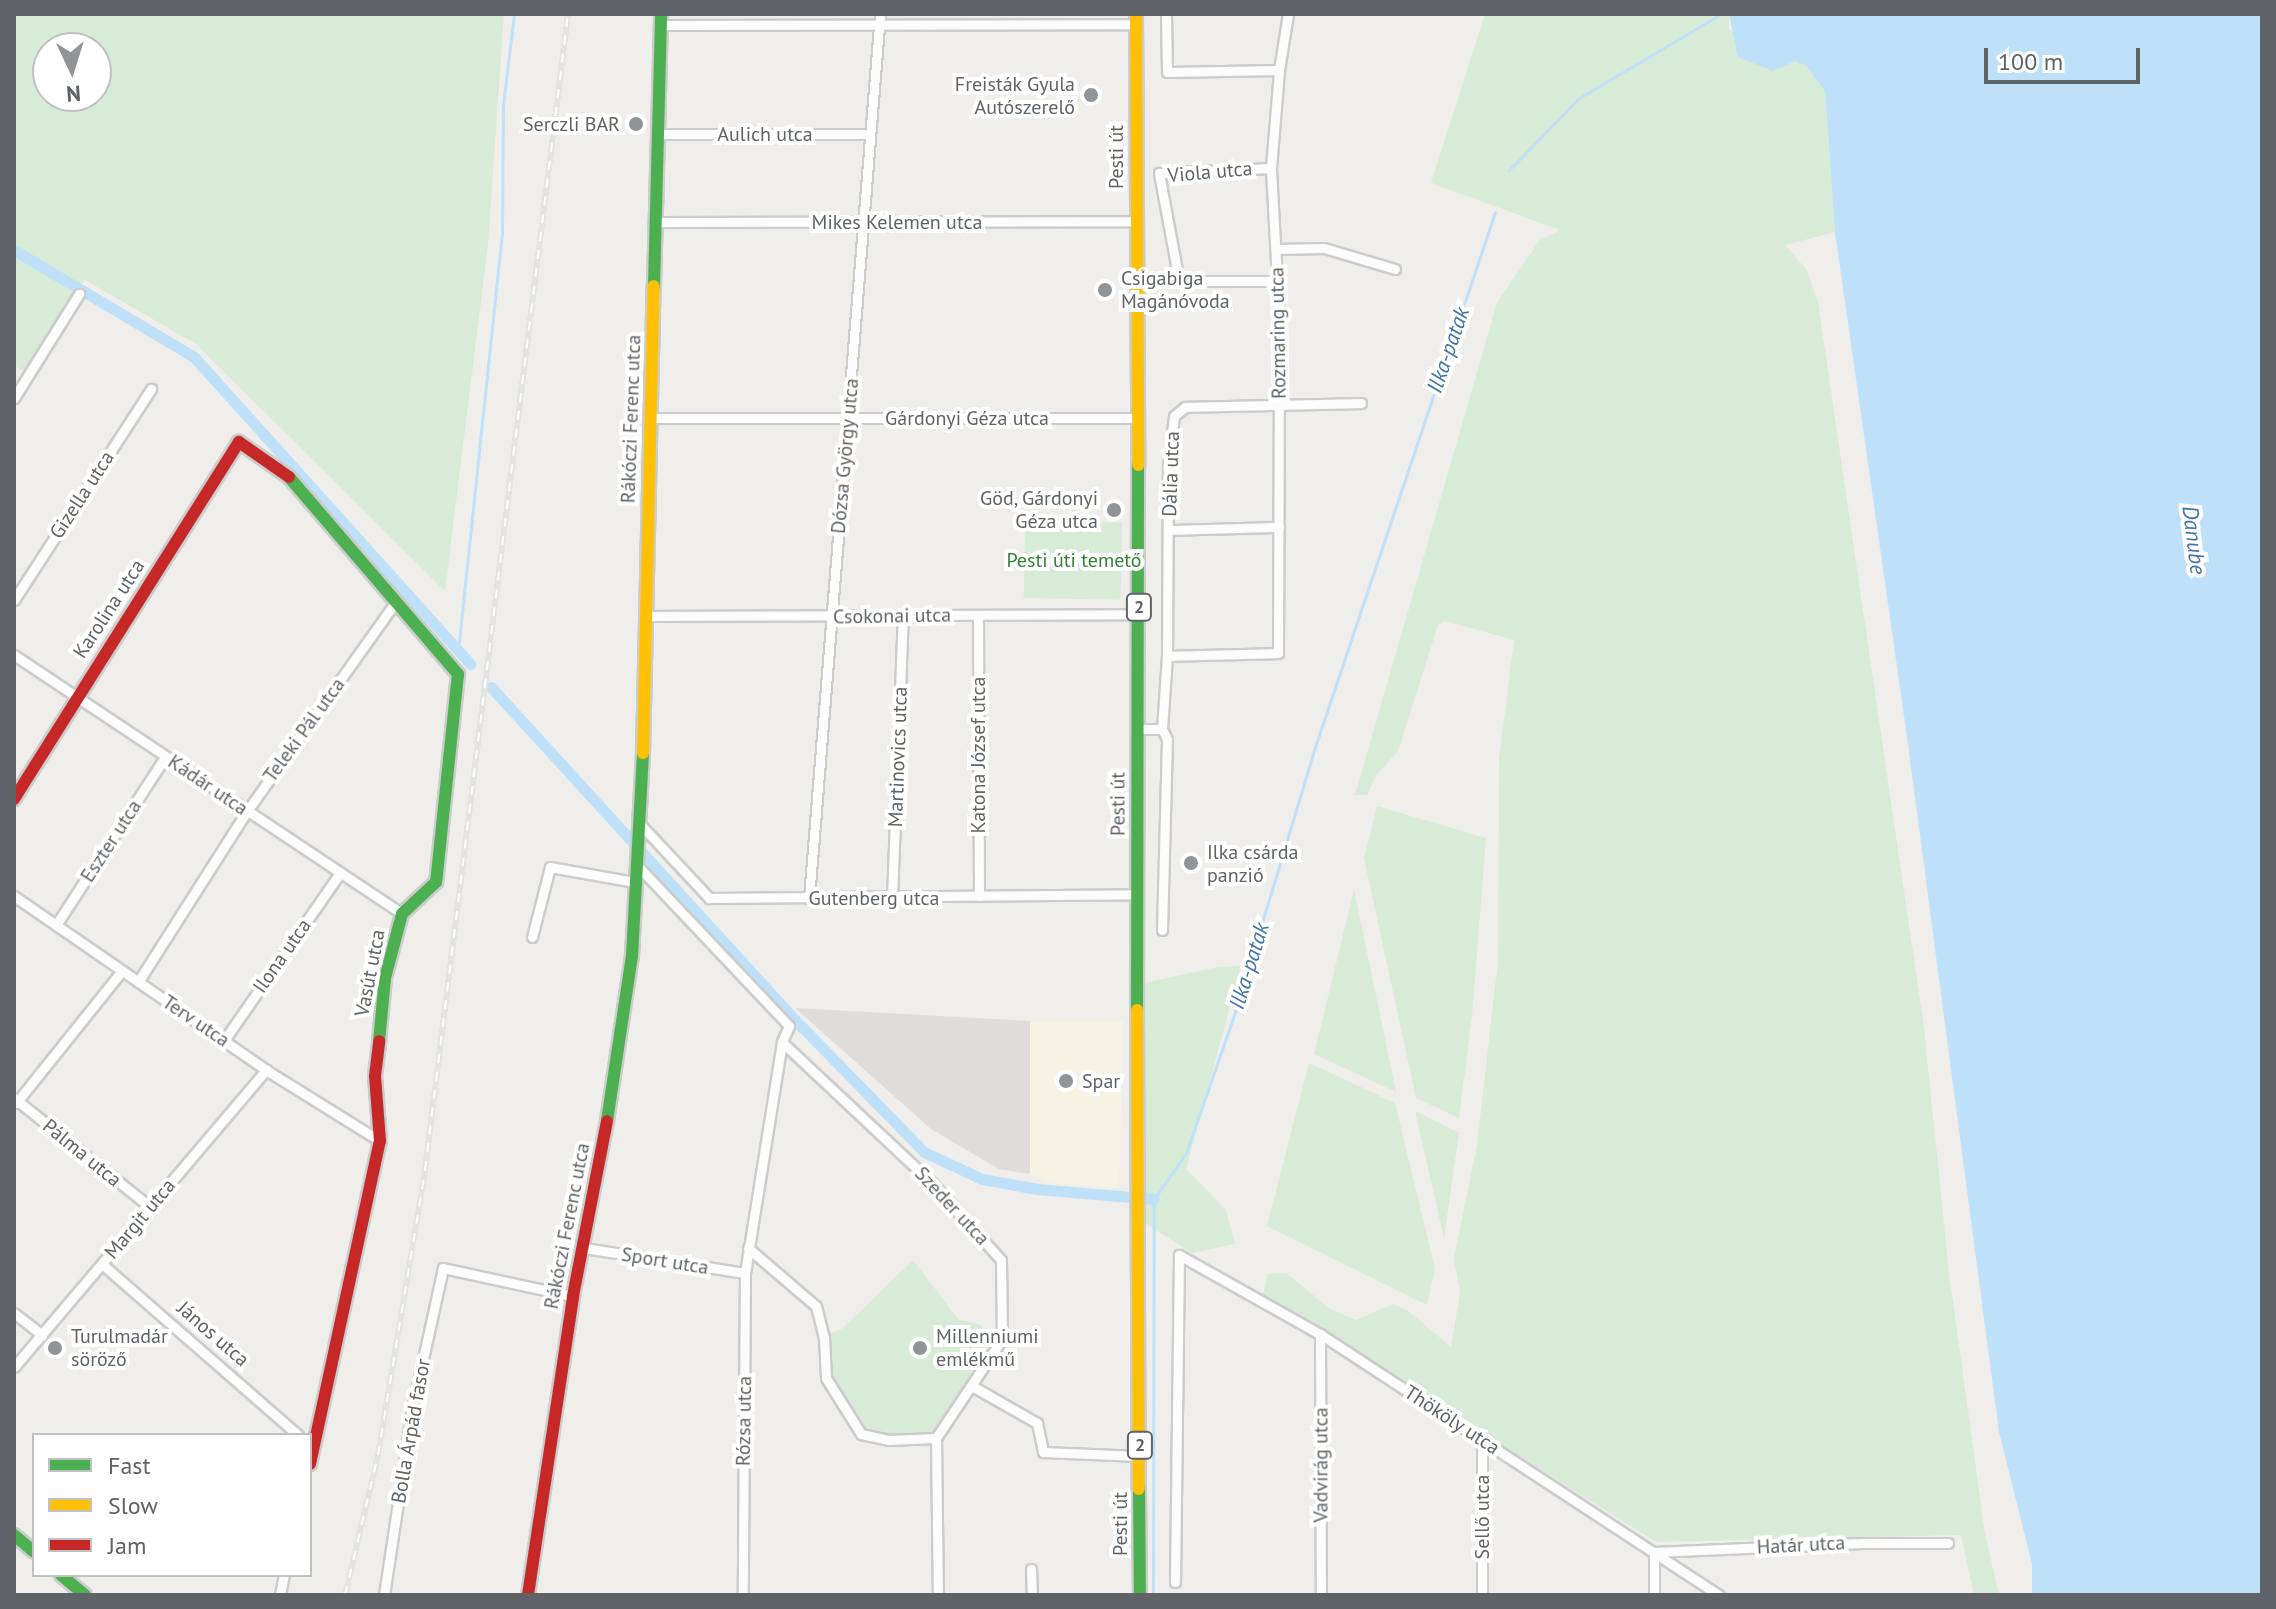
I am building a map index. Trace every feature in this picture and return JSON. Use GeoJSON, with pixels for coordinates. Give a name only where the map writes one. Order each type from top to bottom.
{"type":"FeatureCollection","features":[{"type":"Feature","properties":{"kind":"street"},"geometry":{"type":"LineString","coordinates":[[1166,14],[1167,72],[1279,70]]}},
{"type":"Feature","properties":{"kind":"street","name":"Rozmaring utca"},"geometry":{"type":"LineString","coordinates":[[1167,656],[1278,653],[1280,403],[1277,249],[1271,168],[1279,70],[1288,14]]}},
{"type":"Feature","properties":{"kind":"street"},"geometry":{"type":"LineString","coordinates":[[661,19],[1136,19]]}},
{"type":"Feature","properties":{"kind":"street","name":"Rákóczi Ferenc utca"},"geometry":{"type":"LineString","coordinates":[[528,1595],[573,1296],[584,1248],[632,956],[635,863],[641,825],[661,19]]}},
{"type":"Feature","properties":{"kind":"street","name":"Dózsa György utca"},"geometry":{"type":"LineString","coordinates":[[809,898],[880,19]]}},
{"type":"Feature","properties":{"kind":"street","name":"Pesti út"},"geometry":{"type":"LineString","coordinates":[[1136,19],[1139,418],[1136,1208],[1140,1595]]}},
{"type":"Feature","properties":{"kind":"street","name":"Aulich utca"},"geometry":{"type":"LineString","coordinates":[[659,134],[870,134]]}},
{"type":"Feature","properties":{"kind":"street","name":"Viola utca"},"geometry":{"type":"LineString","coordinates":[[1179,281],[1159,173],[1271,168]]}},
{"type":"Feature","properties":{"kind":"street","name":"Mikes Kelemen utca"},"geometry":{"type":"LineString","coordinates":[[657,222],[1137,221]]}},
{"type":"Feature","properties":{"kind":"street"},"geometry":{"type":"LineString","coordinates":[[1277,249],[1324,248],[1395,269]]}},
{"type":"Feature","properties":{"kind":"street"},"geometry":{"type":"LineString","coordinates":[[1137,281],[1277,281]]}},
{"type":"Feature","properties":{"kind":"street"},"geometry":{"type":"LineString","coordinates":[[14,398],[79,294]]}},
{"type":"Feature","properties":{"kind":"street","name":"Gizella utca"},"geometry":{"type":"LineString","coordinates":[[14,600],[151,389]]}},
{"type":"Feature","properties":{"kind":"street","name":"Dália utca"},"geometry":{"type":"LineString","coordinates":[[1169,530],[1168,468],[1174,416],[1178,410],[1280,403],[1361,403]]}},
{"type":"Feature","properties":{"kind":"street","name":"Gárdonyi Géza utca"},"geometry":{"type":"LineString","coordinates":[[652,418],[1139,418]]}},
{"type":"Feature","properties":{"kind":"street","name":"Vasút utca"},"geometry":{"type":"LineString","coordinates":[[239,442],[288,475],[458,674],[436,882],[402,914],[385,978],[375,1076],[380,1141],[312,1447]]}},
{"type":"Feature","properties":{"kind":"street","name":"Karolina utca"},"geometry":{"type":"LineString","coordinates":[[14,799],[239,442]]}},
{"type":"Feature","properties":{"kind":"street"},"geometry":{"type":"LineString","coordinates":[[1162,930],[1167,739],[1162,729],[1167,656],[1169,530],[1279,527]]}},
{"type":"Feature","properties":{"kind":"street","name":"Teleki Pál utca"},"geometry":{"type":"LineString","coordinates":[[138,982],[247,811],[396,601]]}},
{"type":"Feature","properties":{"kind":"street","name":"Csokonai utca"},"geometry":{"type":"LineString","coordinates":[[644,616],[1139,614]]}},
{"type":"Feature","properties":{"kind":"street","name":"Martinovics utca"},"geometry":{"type":"LineString","coordinates":[[892,898],[903,615]]}},
{"type":"Feature","properties":{"kind":"street","name":"Katona József utca"},"geometry":{"type":"LineString","coordinates":[[978,615],[979,896]]}},
{"type":"Feature","properties":{"kind":"street","name":"Kádár utca"},"geometry":{"type":"LineString","coordinates":[[14,655],[402,914]]}},
{"type":"Feature","properties":{"kind":"street"},"geometry":{"type":"LineString","coordinates":[[1139,729],[1162,729]]}},
{"type":"Feature","properties":{"kind":"street","name":"Eszter utca"},"geometry":{"type":"LineString","coordinates":[[56,925],[165,757]]}},
{"type":"Feature","properties":{"kind":"street","name":"Gutenberg utca"},"geometry":{"type":"LineString","coordinates":[[641,825],[709,898],[1138,894]]}},
{"type":"Feature","properties":{"kind":"street"},"geometry":{"type":"LineString","coordinates":[[635,863],[789,1026],[782,1042]]}},
{"type":"Feature","properties":{"kind":"street"},"geometry":{"type":"LineString","coordinates":[[532,937],[550,867],[634,882]]}},
{"type":"Feature","properties":{"kind":"street","name":"Ilona utca"},"geometry":{"type":"LineString","coordinates":[[225,1039],[340,873]]}},
{"type":"Feature","properties":{"kind":"street","name":"Terv utca"},"geometry":{"type":"LineString","coordinates":[[14,896],[266,1070],[380,1141]]}},
{"type":"Feature","properties":{"kind":"street"},"geometry":{"type":"LineString","coordinates":[[15,1102],[121,972]]}},
{"type":"Feature","properties":{"kind":"street","name":"Rózsa utca"},"geometry":{"type":"LineString","coordinates":[[743,1595],[745,1273],[782,1042]]}},
{"type":"Feature","properties":{"kind":"street","name":"Szeder utca"},"geometry":{"type":"LineString","coordinates":[[782,1042],[932,1183],[1001,1260],[1002,1339],[936,1438]]}},
{"type":"Feature","properties":{"kind":"street","name":"Margit utca"},"geometry":{"type":"LineString","coordinates":[[14,1367],[266,1070]]}},
{"type":"Feature","properties":{"kind":"street","name":"Pálma utca"},"geometry":{"type":"LineString","coordinates":[[15,1102],[150,1207]]}},
{"type":"Feature","properties":{"kind":"street","name":"Sport utca"},"geometry":{"type":"LineString","coordinates":[[584,1248],[745,1273]]}},
{"type":"Feature","properties":{"kind":"street"},"geometry":{"type":"LineString","coordinates":[[748,1248],[816,1306],[824,1337],[826,1378],[861,1434],[889,1440],[936,1438],[938,1595]]}},
{"type":"Feature","properties":{"kind":"street","name":"Thököly utca"},"geometry":{"type":"LineString","coordinates":[[1175,1582],[1179,1255],[1320,1334],[1719,1595]]}},
{"type":"Feature","properties":{"kind":"street","name":"János utca"},"geometry":{"type":"LineString","coordinates":[[102,1264],[296,1433]]}},
{"type":"Feature","properties":{"kind":"street","name":"Bolla Árpád fasor"},"geometry":{"type":"LineString","coordinates":[[384,1595],[412,1409],[443,1268],[573,1296]]}},
{"type":"Feature","properties":{"kind":"street"},"geometry":{"type":"LineString","coordinates":[[14,1313],[42,1335]]}},
{"type":"Feature","properties":{"kind":"street","name":"Vadvirág utca"},"geometry":{"type":"LineString","coordinates":[[1320,1334],[1321,1595]]}},
{"type":"Feature","properties":{"kind":"street"},"geometry":{"type":"LineString","coordinates":[[972,1386],[1037,1423],[1043,1452],[1140,1456]]}},
{"type":"Feature","properties":{"kind":"street","name":"Sellő utca"},"geometry":{"type":"LineString","coordinates":[[1482,1440],[1482,1595]]}},
{"type":"Feature","properties":{"kind":"street"},"geometry":{"type":"LineString","coordinates":[[14,1535],[32,1550]]}},
{"type":"Feature","properties":{"kind":"street","name":"Határ utca"},"geometry":{"type":"LineString","coordinates":[[1654,1552],[1862,1543],[1948,1543]]}},
{"type":"Feature","properties":{"kind":"street"},"geometry":{"type":"LineString","coordinates":[[1654,1552],[1654,1595]]}},
{"type":"Feature","properties":{"kind":"street"},"geometry":{"type":"LineString","coordinates":[[1031,1569],[1032,1595]]}},
{"type":"Feature","properties":{"kind":"street"},"geometry":{"type":"LineString","coordinates":[[63,1577],[85,1595]]}},
{"type":"Feature","properties":{"kind":"shaded area"},"geometry":{"type":"Polygon","coordinates":[[[795,1008],[1030,1021],[1030,1174],[999,1169],[931,1129],[795,1008]]]}},
{"type":"Feature","properties":{"kind":"shaded area"},"geometry":{"type":"Polygon","coordinates":[[[1030,1021],[1123,1021],[1119,1188],[1048,1183],[1030,1174],[1030,1021]]]}},
{"type":"Feature","properties":{"kind":"green space"},"geometry":{"type":"Polygon","coordinates":[[[14,14],[504,14],[488,245],[445,591],[196,344],[85,280],[24,372],[14,365],[14,14]]]}},
{"type":"Feature","properties":{"kind":"green space"},"geometry":{"type":"Polygon","coordinates":[[[1485,14],[1729,14],[1729,29],[1773,71],[1794,60],[1806,66],[1825,91],[1835,232],[1785,245],[1806,269],[1818,302],[1924,1028],[1949,1273],[1985,1534],[1999,1595],[1974,1595],[1961,1535],[1656,1542],[1263,1296],[1267,1274],[1286,1273],[1330,1309],[1356,1320],[1393,1304],[1407,1310],[1451,1347],[1460,1293],[1454,1258],[1477,1145],[1498,960],[1499,759],[1514,640],[1445,621],[1438,625],[1398,751],[1377,774],[1367,795],[1355,795],[1497,303],[1539,241],[1560,230],[1431,183],[1485,14]]]}},
{"type":"Feature","properties":{"kind":"green space","name":"Pesti úti temető"},"geometry":{"type":"Polygon","coordinates":[[[1025,521],[1122,523],[1121,600],[1024,598],[1025,521]]]}},
{"type":"Feature","properties":{"kind":"green space"},"geometry":{"type":"Polygon","coordinates":[[[1377,806],[1486,838],[1472,1016],[1459,1118],[1416,1098],[1364,858],[1377,806]]]}},
{"type":"Feature","properties":{"kind":"green space"},"geometry":{"type":"Polygon","coordinates":[[[1354,890],[1396,1092],[1314,1054],[1354,890]]]}},
{"type":"Feature","properties":{"kind":"green space"},"geometry":{"type":"Polygon","coordinates":[[[1241,966],[1186,1169],[1226,1210],[1235,1244],[1192,1253],[1143,1222],[1144,983],[1218,967],[1241,966]]]}},
{"type":"Feature","properties":{"kind":"green space"},"geometry":{"type":"Polygon","coordinates":[[[1309,1063],[1395,1103],[1435,1269],[1427,1305],[1267,1226],[1309,1063]]]}},
{"type":"Feature","properties":{"kind":"green space"},"geometry":{"type":"Polygon","coordinates":[[[1415,1111],[1459,1133],[1444,1238],[1415,1111]]]}},
{"type":"Feature","properties":{"kind":"green space"},"geometry":{"type":"Polygon","coordinates":[[[913,1260],[958,1319],[981,1325],[989,1359],[936,1438],[861,1434],[826,1378],[824,1337],[843,1328],[913,1260]]]}},
{"type":"Feature","properties":{"kind":"water","name":"Danube"},"geometry":{"type":"Polygon","coordinates":[[[1729,14],[2262,14],[2262,1595],[2032,1595],[2032,1564],[1999,1432],[1907,737],[1835,232],[1825,91],[1806,66],[1795,61],[1773,71],[1738,57],[1729,14]]]}},
{"type":"Feature","properties":{"kind":"waterway"},"geometry":{"type":"LineString","coordinates":[[458,651],[502,235],[503,105],[514,14]]}},
{"type":"Feature","properties":{"kind":"waterway","name":"Ilka-patak"},"geometry":{"type":"LineString","coordinates":[[1509,170],[1579,98],[1721,14]]}},
{"type":"Feature","properties":{"kind":"waterway","name":"Ilka-patak"},"geometry":{"type":"LineString","coordinates":[[1153,1595],[1154,1199],[1186,1153],[1235,1012],[1315,747],[1495,212]]}},
{"type":"Feature","properties":{"kind":"waterway"},"geometry":{"type":"LineString","coordinates":[[14,250],[194,357],[470,664]]}},
{"type":"Feature","properties":{"kind":"waterway"},"geometry":{"type":"LineString","coordinates":[[491,687],[802,1027],[924,1152],[982,1179],[1037,1189],[1154,1199]]}},
{"type":"Feature","properties":{"kind":"railway"},"geometry":{"type":"LineString","coordinates":[[345,1595],[378,1455],[425,1170],[568,14]]}},
{"type":"Feature","properties":{"kind":"traffic: fast"},"geometry":{"type":"LineString","coordinates":[[654,286],[661,14]]}},
{"type":"Feature","properties":{"kind":"traffic: fast"},"geometry":{"type":"LineString","coordinates":[[1137,1010],[1138,465]]}},
{"type":"Feature","properties":{"kind":"traffic: fast"},"geometry":{"type":"LineString","coordinates":[[289,477],[458,674],[436,882],[402,914],[385,978],[379,1041]]}},
{"type":"Feature","properties":{"kind":"traffic: fast"},"geometry":{"type":"LineString","coordinates":[[607,1121],[632,956],[643,753]]}},
{"type":"Feature","properties":{"kind":"traffic: fast"},"geometry":{"type":"LineString","coordinates":[[1139,1489],[1140,1595]]}},
{"type":"Feature","properties":{"kind":"traffic: fast"},"geometry":{"type":"LineString","coordinates":[[14,1535],[32,1550]]}},
{"type":"Feature","properties":{"kind":"traffic: fast"},"geometry":{"type":"LineString","coordinates":[[63,1577],[85,1595]]}},
{"type":"Feature","properties":{"kind":"traffic: slow"},"geometry":{"type":"LineString","coordinates":[[1136,14],[1138,465]]}},
{"type":"Feature","properties":{"kind":"traffic: slow"},"geometry":{"type":"LineString","coordinates":[[643,753],[654,286]]}},
{"type":"Feature","properties":{"kind":"traffic: slow"},"geometry":{"type":"LineString","coordinates":[[1137,1010],[1139,1489]]}},
{"type":"Feature","properties":{"kind":"traffic: jam"},"geometry":{"type":"LineString","coordinates":[[14,799],[239,442],[289,477]]}},
{"type":"Feature","properties":{"kind":"traffic: jam"},"geometry":{"type":"LineString","coordinates":[[312,1455],[380,1141],[375,1076],[379,1041]]}},
{"type":"Feature","properties":{"kind":"traffic: jam"},"geometry":{"type":"LineString","coordinates":[[528,1595],[573,1296],[607,1121]]}},
{"type":"Feature","properties":{"kind":"place","name":"Freisták Gyula Autószerelő"},"geometry":{"type":"Point","coordinates":[1091,95]}},
{"type":"Feature","properties":{"kind":"place","name":"Serczli BAR"},"geometry":{"type":"Point","coordinates":[636,124]}},
{"type":"Feature","properties":{"kind":"place","name":"Csigabiga Magánóvoda"},"geometry":{"type":"Point","coordinates":[1105,290]}},
{"type":"Feature","properties":{"kind":"place","name":"Göd, Gárdonyi Géza utca"},"geometry":{"type":"Point","coordinates":[1114,510]}},
{"type":"Feature","properties":{"kind":"place","name":"Ilka csárda panzió"},"geometry":{"type":"Point","coordinates":[1191,863]}},
{"type":"Feature","properties":{"kind":"place","name":"Spar"},"geometry":{"type":"Point","coordinates":[1066,1081]}},
{"type":"Feature","properties":{"kind":"place","name":"Turulmadár söröző"},"geometry":{"type":"Point","coordinates":[55,1348]}},
{"type":"Feature","properties":{"kind":"place","name":"Millenniumi emlékmű"},"geometry":{"type":"Point","coordinates":[920,1348]}}]}
